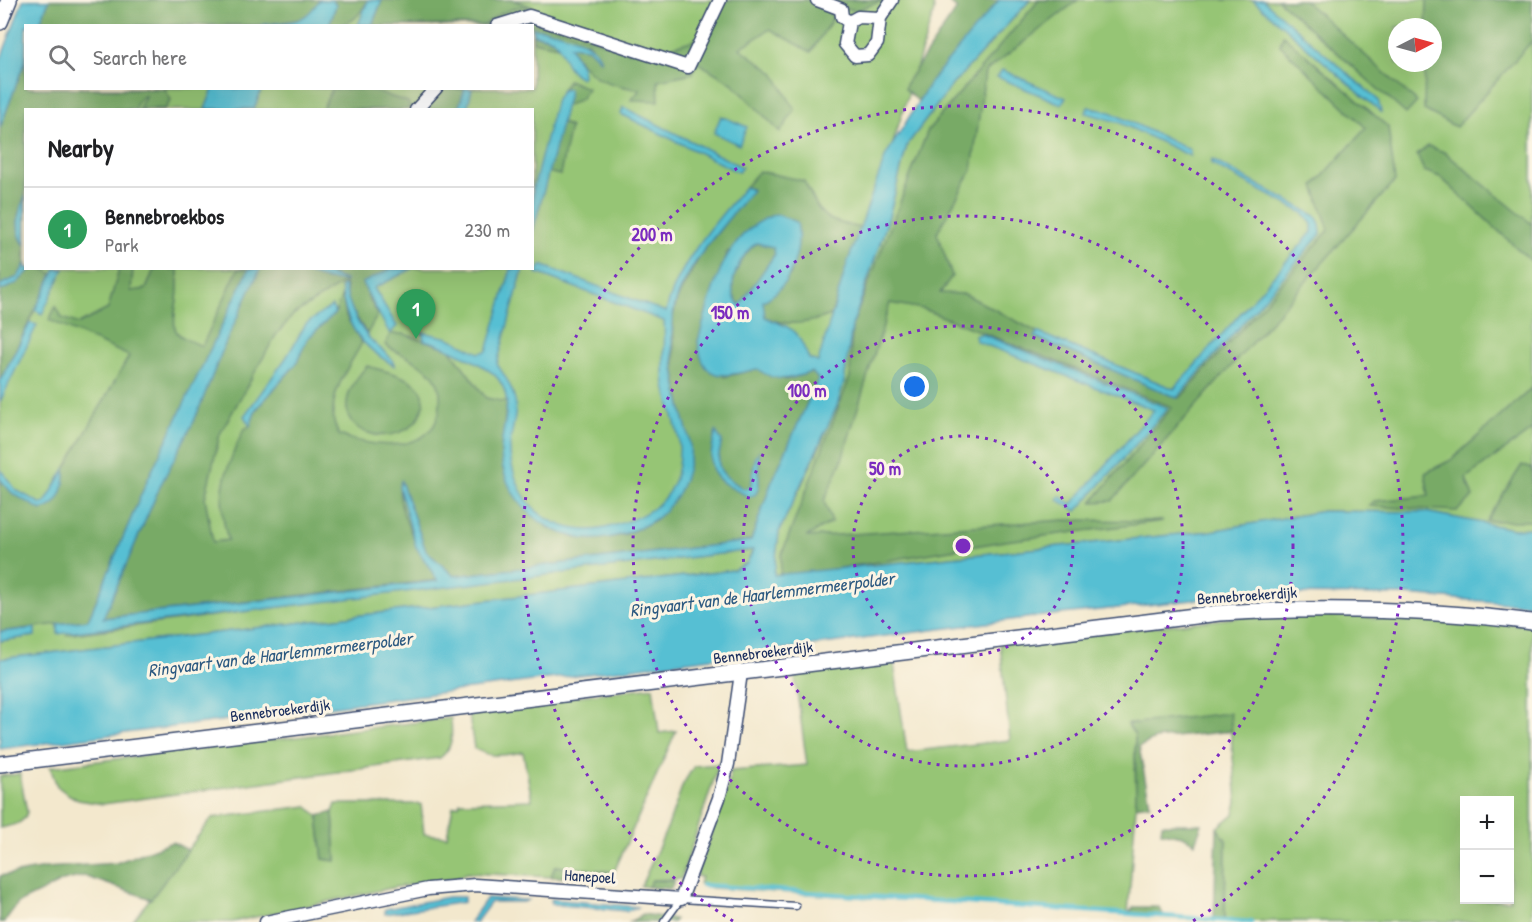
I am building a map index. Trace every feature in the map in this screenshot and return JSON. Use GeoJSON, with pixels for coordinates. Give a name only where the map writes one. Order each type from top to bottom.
{"type":"FeatureCollection","features":[{"type":"Feature","properties":{"kind":"street"},"geometry":{"type":"LineString","coordinates":[[0,22],[9,0]]}},
{"type":"Feature","properties":{"kind":"street"},"geometry":{"type":"LineString","coordinates":[[503,24],[529,16],[688,67],[720,0]]}},
{"type":"Feature","properties":{"kind":"street"},"geometry":{"type":"LineString","coordinates":[[817,0],[841,9],[842,17],[849,22]]}},
{"type":"Feature","properties":{"kind":"street"},"geometry":{"type":"LineString","coordinates":[[880,18],[858,17],[849,22],[844,44],[855,56],[868,55],[877,43],[880,18],[892,0]]}},
{"type":"Feature","properties":{"kind":"street"},"geometry":{"type":"LineString","coordinates":[[418,108],[434,90]]}},
{"type":"Feature","properties":{"kind":"street","name":"Bennebroekerdijk"},"geometry":{"type":"LineString","coordinates":[[0,764],[1219,613],[1294,609],[1386,610],[1471,615],[1532,622]]}},
{"type":"Feature","properties":{"kind":"street"},"geometry":{"type":"LineString","coordinates":[[681,899],[715,810],[728,764],[741,673]]}},
{"type":"Feature","properties":{"kind":"street","name":"Hanepoel"},"geometry":{"type":"LineString","coordinates":[[266,922],[428,889],[475,885],[681,899]]}},
{"type":"Feature","properties":{"kind":"lane"},"geometry":{"type":"LineString","coordinates":[[664,922],[681,899],[796,906]]}},
{"type":"Feature","properties":{"kind":"green space"},"geometry":{"type":"Polygon","coordinates":[[[29,0],[933,0],[934,11],[810,410],[744,543],[66,635],[463,583],[753,550],[747,563],[734,570],[0,659],[0,641],[35,636],[0,634],[0,73],[29,0]]]}},
{"type":"Feature","properties":{"kind":"green space"},"geometry":{"type":"Polygon","coordinates":[[[49,0],[319,0],[311,15],[304,19],[268,24],[40,24],[49,0]]]}},
{"type":"Feature","properties":{"kind":"green space"},"geometry":{"type":"Polygon","coordinates":[[[332,0],[368,0],[361,12],[349,22],[330,24],[336,5],[332,0]]]}},
{"type":"Feature","properties":{"kind":"green space"},"geometry":{"type":"Polygon","coordinates":[[[382,0],[513,0],[533,7],[518,7],[500,14],[485,24],[373,24],[382,0]]]}},
{"type":"Feature","properties":{"kind":"green space"},"geometry":{"type":"Polygon","coordinates":[[[720,0],[885,0],[856,10],[827,7],[833,18],[811,52],[770,29],[740,48],[774,73],[795,110],[780,132],[732,83],[697,62],[693,73],[658,80],[659,101],[631,100],[640,90],[598,78],[584,67],[570,46],[588,48],[601,61],[589,43],[534,28],[534,24],[516,24],[521,23],[536,24],[552,26],[629,52],[641,44],[660,50],[705,37],[720,0]]]}},
{"type":"Feature","properties":{"kind":"green space"},"geometry":{"type":"Polygon","coordinates":[[[946,0],[999,0],[918,101],[905,89],[906,83],[957,9],[946,0]]]}},
{"type":"Feature","properties":{"kind":"green space"},"geometry":{"type":"Polygon","coordinates":[[[1030,0],[1532,0],[1532,528],[1513,529],[1425,512],[1323,511],[1211,531],[773,575],[779,532],[821,444],[844,382],[852,326],[888,220],[907,145],[952,85],[1030,0]]]}},
{"type":"Feature","properties":{"kind":"green space"},"geometry":{"type":"Polygon","coordinates":[[[1039,0],[1078,0],[985,72],[972,170],[937,233],[952,276],[940,293],[965,294],[1037,332],[1035,337],[1180,398],[1329,230],[1314,186],[1366,128],[1280,45],[1283,35],[1388,127],[1395,181],[1112,501],[1092,502],[1172,407],[923,309],[890,303],[841,463],[824,501],[832,522],[806,537],[1065,520],[1163,521],[1005,541],[780,578],[781,556],[850,377],[852,326],[928,130],[1039,0]]]}},
{"type":"Feature","properties":{"kind":"green space"},"geometry":{"type":"Polygon","coordinates":[[[1278,0],[1304,0],[1417,102],[1406,114],[1278,0]]]}},
{"type":"Feature","properties":{"kind":"green space"},"geometry":{"type":"Polygon","coordinates":[[[1427,0],[1532,0],[1532,41],[1456,127],[1424,110],[1425,72],[1442,72],[1442,18],[1426,18],[1427,0]]]}},
{"type":"Feature","properties":{"kind":"green space"},"geometry":{"type":"Polygon","coordinates":[[[534,34],[552,39],[558,46],[534,41],[534,34]]]}},
{"type":"Feature","properties":{"kind":"green space"},"geometry":{"type":"Polygon","coordinates":[[[24,64],[24,90],[166,90],[171,100],[166,108],[139,108],[145,96],[140,98],[135,108],[24,108],[24,199],[18,215],[19,236],[24,244],[24,266],[18,277],[0,285],[0,128],[24,64]]]}},
{"type":"Feature","properties":{"kind":"green space"},"geometry":{"type":"Polygon","coordinates":[[[568,80],[587,88],[581,99],[564,107],[568,89],[562,90],[568,80]]]}},
{"type":"Feature","properties":{"kind":"green space"},"geometry":{"type":"Polygon","coordinates":[[[332,90],[370,90],[408,102],[410,107],[409,108],[322,108],[332,90]]]}},
{"type":"Feature","properties":{"kind":"green space"},"geometry":{"type":"Polygon","coordinates":[[[444,90],[465,90],[458,108],[425,108],[444,90]]]}},
{"type":"Feature","properties":{"kind":"green space"},"geometry":{"type":"Polygon","coordinates":[[[560,122],[570,127],[560,175],[547,172],[560,122]]]}},
{"type":"Feature","properties":{"kind":"green space"},"geometry":{"type":"Polygon","coordinates":[[[1428,146],[1444,152],[1532,224],[1532,262],[1440,177],[1424,171],[1417,155],[1428,146]]]}},
{"type":"Feature","properties":{"kind":"green space"},"geometry":{"type":"Polygon","coordinates":[[[759,171],[804,181],[824,215],[837,222],[861,228],[831,315],[814,321],[790,323],[764,317],[763,301],[791,274],[796,222],[727,252],[698,341],[724,377],[757,369],[786,380],[812,372],[818,379],[771,484],[751,541],[454,576],[426,551],[401,482],[399,492],[405,518],[418,547],[438,580],[103,618],[161,484],[194,421],[227,339],[260,270],[297,270],[327,280],[344,280],[318,270],[389,270],[382,274],[367,296],[378,314],[367,334],[348,304],[345,282],[294,314],[276,335],[220,434],[205,498],[213,542],[228,540],[222,509],[222,495],[227,470],[244,429],[250,426],[256,410],[296,364],[307,339],[335,313],[342,295],[346,316],[362,343],[343,376],[335,399],[334,423],[339,435],[368,443],[400,444],[415,440],[427,433],[436,421],[440,397],[438,384],[434,377],[422,366],[385,345],[390,334],[404,334],[450,349],[486,398],[507,402],[501,450],[504,474],[548,528],[576,538],[600,538],[624,535],[654,521],[678,492],[690,455],[675,371],[673,317],[677,299],[701,254],[751,189],[745,187],[759,171]]]}},
{"type":"Feature","properties":{"kind":"green space"},"geometry":{"type":"Polygon","coordinates":[[[757,243],[774,247],[775,254],[741,305],[735,299],[733,282],[740,263],[757,243]]]}},
{"type":"Feature","properties":{"kind":"green space"},"geometry":{"type":"Polygon","coordinates":[[[30,270],[46,270],[53,274],[0,381],[0,291],[17,283],[30,270]]]}},
{"type":"Feature","properties":{"kind":"green space"},"geometry":{"type":"Polygon","coordinates":[[[119,270],[133,270],[131,291],[146,289],[154,270],[178,270],[175,328],[181,336],[202,346],[238,270],[249,270],[147,481],[88,620],[0,632],[0,479],[12,493],[48,508],[53,504],[62,491],[65,469],[129,356],[49,320],[56,306],[62,318],[79,324],[108,309],[119,270]]]}},
{"type":"Feature","properties":{"kind":"green space"},"geometry":{"type":"Polygon","coordinates":[[[367,366],[406,378],[420,389],[424,397],[423,407],[414,423],[400,432],[383,435],[366,432],[353,423],[347,409],[350,390],[367,366]]]}},
{"type":"Feature","properties":{"kind":"green space"},"geometry":{"type":"Polygon","coordinates":[[[1532,388],[1532,430],[1466,478],[1473,497],[1457,511],[1368,506],[1374,501],[1429,496],[1425,473],[1451,460],[1532,388]]]}},
{"type":"Feature","properties":{"kind":"green space"},"geometry":{"type":"Polygon","coordinates":[[[1522,465],[1532,469],[1532,521],[1486,521],[1522,465]]]}},
{"type":"Feature","properties":{"kind":"green space"},"geometry":{"type":"Polygon","coordinates":[[[1277,613],[1532,625],[1532,922],[1225,921],[1226,840],[1217,828],[1234,814],[1237,802],[1229,713],[1135,735],[1136,806],[1128,914],[712,888],[699,884],[701,877],[696,876],[728,787],[731,771],[807,765],[794,670],[893,657],[907,752],[1010,740],[1000,644],[1277,613]]]}},
{"type":"Feature","properties":{"kind":"green space"},"geometry":{"type":"Polygon","coordinates":[[[653,687],[659,733],[676,731],[614,872],[555,866],[551,877],[467,873],[457,878],[396,887],[232,922],[132,922],[212,818],[307,806],[318,816],[323,859],[336,860],[333,812],[336,804],[421,804],[424,834],[447,836],[453,806],[459,805],[460,802],[532,800],[523,752],[492,755],[474,748],[468,709],[653,687]]]}},
{"type":"Feature","properties":{"kind":"green space"},"geometry":{"type":"Polygon","coordinates":[[[1230,713],[1232,731],[1155,739],[1139,747],[1150,804],[1136,806],[1135,735],[1127,724],[1230,713]]]}},
{"type":"Feature","properties":{"kind":"green space"},"geometry":{"type":"Polygon","coordinates":[[[451,718],[450,745],[440,758],[103,804],[78,800],[66,793],[57,786],[50,767],[451,718]]]}},
{"type":"Feature","properties":{"kind":"green space"},"geometry":{"type":"Polygon","coordinates":[[[719,764],[681,879],[652,880],[648,887],[641,886],[668,826],[683,784],[694,766],[719,764]]]}},
{"type":"Feature","properties":{"kind":"green space"},"geometry":{"type":"Polygon","coordinates":[[[20,774],[27,812],[23,820],[17,824],[0,828],[0,776],[20,774]]]}},
{"type":"Feature","properties":{"kind":"green space"},"geometry":{"type":"Polygon","coordinates":[[[333,812],[336,861],[323,859],[318,816],[333,812]]]}},
{"type":"Feature","properties":{"kind":"green space"},"geometry":{"type":"Polygon","coordinates":[[[1162,824],[1202,824],[1195,843],[1183,836],[1161,832],[1162,824]]]}},
{"type":"Feature","properties":{"kind":"green space"},"geometry":{"type":"Polygon","coordinates":[[[1217,828],[1226,840],[1225,921],[1214,921],[1217,828]]]}},
{"type":"Feature","properties":{"kind":"green space"},"geometry":{"type":"Polygon","coordinates":[[[172,842],[188,850],[151,899],[84,876],[63,881],[18,903],[4,922],[0,922],[0,876],[45,868],[116,863],[172,842]]]}},
{"type":"Feature","properties":{"kind":"green space"},"geometry":{"type":"Polygon","coordinates":[[[555,866],[614,872],[611,879],[551,877],[555,866]]]}},
{"type":"Feature","properties":{"kind":"green space"},"geometry":{"type":"Polygon","coordinates":[[[652,880],[674,881],[671,889],[648,887],[652,880]]]}},
{"type":"Feature","properties":{"kind":"green space"},"geometry":{"type":"Polygon","coordinates":[[[1134,907],[1159,907],[1164,916],[1128,914],[1134,907]]]}},
{"type":"Feature","properties":{"kind":"green space"},"geometry":{"type":"Polygon","coordinates":[[[643,914],[675,919],[673,922],[630,922],[643,914]]]}},
{"type":"Feature","properties":{"kind":"water"},"geometry":{"type":"Polygon","coordinates":[[[23,0],[49,0],[39,24],[24,24],[24,64],[0,128],[0,61],[23,0]]]}},
{"type":"Feature","properties":{"kind":"water"},"geometry":{"type":"Polygon","coordinates":[[[319,0],[332,0],[336,5],[329,24],[270,24],[295,21],[308,14],[319,0]]]}},
{"type":"Feature","properties":{"kind":"water"},"geometry":{"type":"Polygon","coordinates":[[[368,0],[382,0],[372,24],[358,24],[368,0]]]}},
{"type":"Feature","properties":{"kind":"water","name":"Ringvaart van de Haarlemmermeerpolder"},"geometry":{"type":"Polygon","coordinates":[[[999,0],[1030,0],[952,85],[907,145],[888,220],[852,326],[844,382],[837,406],[779,532],[774,575],[1211,531],[1323,511],[1425,512],[1513,529],[1532,528],[1532,605],[1406,595],[1250,594],[1034,617],[0,749],[0,659],[734,570],[747,563],[753,550],[58,634],[58,624],[88,620],[147,481],[249,270],[260,270],[227,339],[194,421],[161,484],[103,618],[438,581],[416,547],[399,487],[401,481],[426,551],[454,576],[751,541],[771,484],[818,379],[812,372],[784,379],[772,377],[757,369],[725,375],[710,371],[704,365],[700,355],[698,341],[715,284],[731,250],[757,223],[776,214],[797,222],[798,245],[792,268],[781,287],[763,301],[765,317],[793,331],[801,340],[809,359],[818,362],[847,264],[886,155],[931,81],[999,0]],[[757,243],[745,255],[733,282],[735,299],[740,305],[775,254],[773,247],[757,243]]]}},
{"type":"Feature","properties":{"kind":"water"},"geometry":{"type":"Polygon","coordinates":[[[1253,0],[1263,0],[1378,100],[1381,112],[1253,0]]]}},
{"type":"Feature","properties":{"kind":"water"},"geometry":{"type":"Polygon","coordinates":[[[534,28],[583,41],[597,53],[601,61],[588,48],[570,46],[582,68],[581,78],[569,68],[559,47],[550,38],[534,34],[534,28]]]}},
{"type":"Feature","properties":{"kind":"water"},"geometry":{"type":"Polygon","coordinates":[[[1002,70],[1066,98],[1061,104],[997,77],[1002,70]]]}},
{"type":"Feature","properties":{"kind":"water"},"geometry":{"type":"Polygon","coordinates":[[[569,89],[569,93],[534,228],[534,185],[556,99],[562,90],[569,89]]]}},
{"type":"Feature","properties":{"kind":"water"},"geometry":{"type":"Polygon","coordinates":[[[212,90],[262,90],[254,108],[205,108],[212,90]]]}},
{"type":"Feature","properties":{"kind":"water"},"geometry":{"type":"Polygon","coordinates":[[[464,90],[472,90],[467,108],[458,108],[464,90]]]}},
{"type":"Feature","properties":{"kind":"water"},"geometry":{"type":"Polygon","coordinates":[[[623,107],[742,167],[738,172],[621,114],[623,107]]]}},
{"type":"Feature","properties":{"kind":"water"},"geometry":{"type":"Polygon","coordinates":[[[1088,107],[1110,112],[1190,150],[1190,156],[1118,122],[1086,113],[1088,107]]]}},
{"type":"Feature","properties":{"kind":"water"},"geometry":{"type":"Polygon","coordinates":[[[721,116],[747,127],[739,145],[714,133],[721,116]]]}},
{"type":"Feature","properties":{"kind":"water"},"geometry":{"type":"Polygon","coordinates":[[[1212,160],[1316,216],[1321,234],[1177,398],[1035,337],[1037,332],[1174,389],[1312,232],[1312,224],[1303,213],[1211,164],[1212,160]]]}},
{"type":"Feature","properties":{"kind":"water"},"geometry":{"type":"Polygon","coordinates":[[[745,187],[752,190],[700,255],[683,283],[674,310],[672,339],[674,370],[690,451],[688,468],[675,499],[652,522],[609,538],[583,539],[546,525],[523,506],[507,481],[501,451],[507,406],[504,388],[499,380],[476,362],[424,340],[422,332],[449,338],[479,353],[487,351],[511,270],[523,270],[497,364],[510,385],[515,400],[516,411],[510,452],[518,484],[537,511],[564,526],[595,530],[622,523],[650,510],[661,502],[670,491],[679,461],[678,435],[665,385],[664,321],[537,273],[541,265],[666,312],[679,278],[709,230],[745,187]]]}},
{"type":"Feature","properties":{"kind":"water"},"geometry":{"type":"Polygon","coordinates":[[[24,199],[24,244],[19,233],[19,215],[24,199]]]}},
{"type":"Feature","properties":{"kind":"water"},"geometry":{"type":"Polygon","coordinates":[[[24,266],[24,270],[30,270],[17,283],[0,291],[0,285],[18,277],[24,266]]]}},
{"type":"Feature","properties":{"kind":"water"},"geometry":{"type":"Polygon","coordinates":[[[55,270],[64,270],[42,314],[35,310],[55,270]]]}},
{"type":"Feature","properties":{"kind":"water"},"geometry":{"type":"Polygon","coordinates":[[[297,270],[318,270],[347,281],[327,280],[297,270]]]}},
{"type":"Feature","properties":{"kind":"water"},"geometry":{"type":"Polygon","coordinates":[[[389,270],[410,270],[374,288],[397,326],[390,334],[362,283],[389,270]]]}},
{"type":"Feature","properties":{"kind":"water"},"geometry":{"type":"Polygon","coordinates":[[[344,285],[351,308],[362,329],[391,358],[395,366],[372,351],[357,334],[343,301],[341,287],[344,285]]]}},
{"type":"Feature","properties":{"kind":"water"},"geometry":{"type":"Polygon","coordinates":[[[332,306],[335,313],[307,339],[296,364],[256,409],[250,426],[244,416],[286,358],[306,324],[332,306]]]}},
{"type":"Feature","properties":{"kind":"water"},"geometry":{"type":"Polygon","coordinates":[[[30,323],[37,325],[0,402],[0,381],[30,323]]]}},
{"type":"Feature","properties":{"kind":"water"},"geometry":{"type":"Polygon","coordinates":[[[982,334],[1168,408],[1077,511],[1058,500],[1060,496],[1072,504],[1154,410],[976,341],[975,335],[982,334]]]}},
{"type":"Feature","properties":{"kind":"water"},"geometry":{"type":"Polygon","coordinates":[[[716,432],[722,441],[719,458],[721,470],[729,479],[744,489],[750,487],[759,451],[759,486],[756,494],[750,497],[737,491],[720,480],[715,473],[711,457],[716,432]]]}},
{"type":"Feature","properties":{"kind":"water"},"geometry":{"type":"Polygon","coordinates":[[[0,469],[16,490],[41,504],[45,503],[65,469],[61,494],[54,504],[41,510],[12,493],[0,479],[0,469]]]}},
{"type":"Feature","properties":{"kind":"water"},"geometry":{"type":"Polygon","coordinates":[[[35,628],[35,636],[0,641],[0,632],[35,628]]]}},
{"type":"Feature","properties":{"kind":"water"},"geometry":{"type":"Polygon","coordinates":[[[448,897],[464,897],[464,902],[385,914],[385,909],[448,897]]]}},
{"type":"Feature","properties":{"kind":"water"},"geometry":{"type":"Polygon","coordinates":[[[487,898],[528,900],[491,902],[476,922],[470,922],[487,898]]]}},
{"type":"Feature","properties":{"kind":"water"},"geometry":{"type":"Polygon","coordinates":[[[551,899],[639,907],[627,911],[551,904],[551,899]]]}},
{"type":"Feature","properties":{"kind":"waterway"},"geometry":{"type":"LineString","coordinates":[[702,885],[1251,922]]}},
{"type":"Feature","properties":{"kind":"place","name":"Bennebroekbos"},"geometry":{"type":"Point","coordinates":[416,339]}}]}
